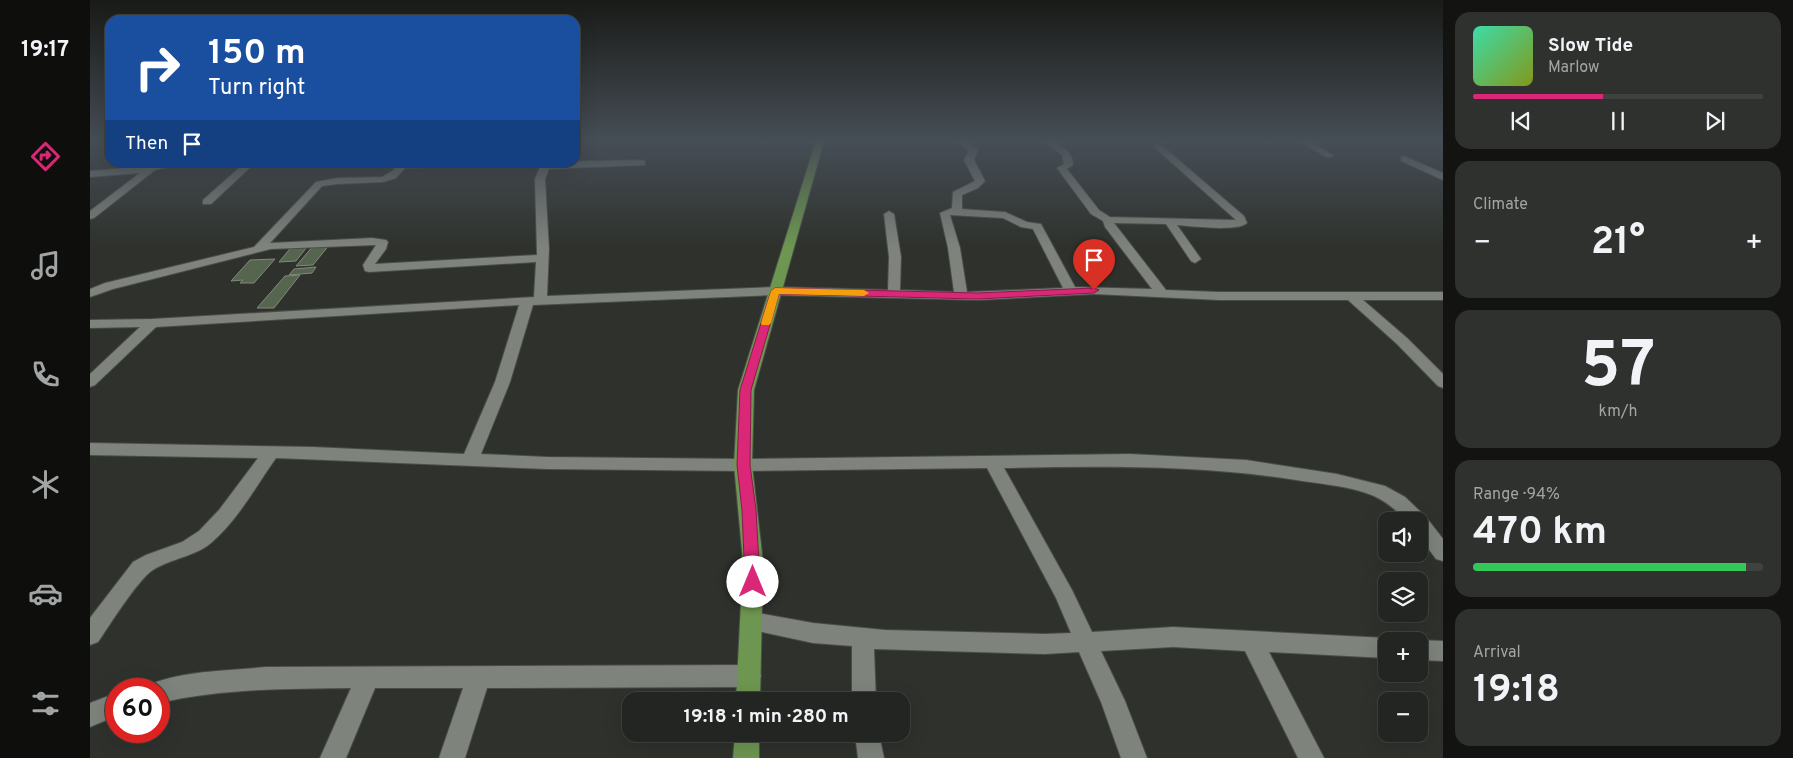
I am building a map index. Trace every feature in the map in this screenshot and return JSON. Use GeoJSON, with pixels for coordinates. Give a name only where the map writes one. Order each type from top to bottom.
{"type":"FeatureCollection","features":[{"type":"Feature","properties":{"kind":"main road"},"geometry":{"type":"LineString","coordinates":[[748,692],[753,562],[744,465],[746,390],[809,176]]}},
{"type":"Feature","properties":{"kind":"main road"},"geometry":{"type":"LineString","coordinates":[[746,758],[747,742]]}},
{"type":"Feature","properties":{"kind":"street"},"geometry":{"type":"LineString","coordinates":[[90,216],[141,176]]}},
{"type":"Feature","properties":{"kind":"street"},"geometry":{"type":"LineString","coordinates":[[207,202],[236,176]]}},
{"type":"Feature","properties":{"kind":"street"},"geometry":{"type":"LineString","coordinates":[[259,248],[319,184],[329,181],[386,179],[391,176]]}},
{"type":"Feature","properties":{"kind":"street"},"geometry":{"type":"LineString","coordinates":[[470,460],[484,432],[521,324],[533,301],[542,258],[540,186],[543,176]]}},
{"type":"Feature","properties":{"kind":"street"},"geometry":{"type":"LineString","coordinates":[[961,296],[954,248],[945,222],[945,213],[957,210],[957,194],[975,186],[980,181],[978,176]]}},
{"type":"Feature","properties":{"kind":"street"},"geometry":{"type":"LineString","coordinates":[[1068,176],[1095,212],[1108,220],[1242,223],[1240,218],[1191,176]]}},
{"type":"Feature","properties":{"kind":"street"},"geometry":{"type":"LineString","coordinates":[[951,212],[1005,215],[1025,225],[1037,226],[1070,290]]}},
{"type":"Feature","properties":{"kind":"street"},"geometry":{"type":"LineString","coordinates":[[889,214],[895,258],[894,294]]}},
{"type":"Feature","properties":{"kind":"street"},"geometry":{"type":"LineString","coordinates":[[1108,220],[1109,225],[1162,293]]}},
{"type":"Feature","properties":{"kind":"street"},"geometry":{"type":"LineString","coordinates":[[1169,221],[1195,258]]}},
{"type":"Feature","properties":{"kind":"street"},"geometry":{"type":"LineString","coordinates":[[90,293],[109,286],[259,248],[286,244],[382,242],[369,268],[542,258]]}},
{"type":"Feature","properties":{"kind":"street"},"geometry":{"type":"LineString","coordinates":[[90,324],[152,323],[533,301],[775,291],[961,296],[1070,290],[1219,296],[1443,296]]}},
{"type":"Feature","properties":{"kind":"street"},"geometry":{"type":"LineString","coordinates":[[1350,296],[1402,341],[1443,383]]}},
{"type":"Feature","properties":{"kind":"street"},"geometry":{"type":"LineString","coordinates":[[90,382],[152,323]]}},
{"type":"Feature","properties":{"kind":"street"},"geometry":{"type":"LineString","coordinates":[[90,463],[98,450],[271,452],[547,463],[744,465],[1130,460],[1255,467],[1337,480],[1379,491],[1399,502],[1408,512]]}},
{"type":"Feature","properties":{"kind":"street"},"geometry":{"type":"LineString","coordinates":[[90,635],[140,568],[150,561],[196,544],[207,535],[221,520],[271,452]]}},
{"type":"Feature","properties":{"kind":"street"},"geometry":{"type":"LineString","coordinates":[[992,461],[1065,596],[1087,642],[1113,701],[1134,758]]}},
{"type":"Feature","properties":{"kind":"street"},"geometry":{"type":"LineString","coordinates":[[1428,534],[1443,553]]}},
{"type":"Feature","properties":{"kind":"street"},"geometry":{"type":"LineString","coordinates":[[752,622],[813,633],[862,638],[1009,644],[1173,637],[1378,648]]}},
{"type":"Feature","properties":{"kind":"street"},"geometry":{"type":"LineString","coordinates":[[862,638],[864,692]]}},
{"type":"Feature","properties":{"kind":"street"},"geometry":{"type":"LineString","coordinates":[[1252,641],[1311,758]]}},
{"type":"Feature","properties":{"kind":"street"},"geometry":{"type":"LineString","coordinates":[[1428,650],[1443,651]]}},
{"type":"Feature","properties":{"kind":"street"},"geometry":{"type":"LineString","coordinates":[[170,689],[221,681],[266,678],[749,676]]}},
{"type":"Feature","properties":{"kind":"street"},"geometry":{"type":"LineString","coordinates":[[452,758],[478,678]]}},
{"type":"Feature","properties":{"kind":"street"},"geometry":{"type":"LineString","coordinates":[[332,758],[367,679]]}},
{"type":"Feature","properties":{"kind":"street"},"geometry":{"type":"LineString","coordinates":[[90,715],[105,709]]}},
{"type":"Feature","properties":{"kind":"street"},"geometry":{"type":"LineString","coordinates":[[868,742],[871,758]]}},
{"type":"Feature","properties":{"kind":"building"},"geometry":{"type":"Polygon","coordinates":[[[310,243],[296,261],[279,262],[294,244],[310,243]]]}},
{"type":"Feature","properties":{"kind":"building"},"geometry":{"type":"Polygon","coordinates":[[[330,244],[313,265],[296,266],[314,245],[330,244]]]}},
{"type":"Feature","properties":{"kind":"building"},"geometry":{"type":"Polygon","coordinates":[[[275,259],[254,283],[240,283],[243,280],[231,281],[250,260],[275,259]]]}},
{"type":"Feature","properties":{"kind":"building"},"geometry":{"type":"Polygon","coordinates":[[[316,267],[312,273],[289,275],[294,269],[316,267]]]}},
{"type":"Feature","properties":{"kind":"building"},"geometry":{"type":"Polygon","coordinates":[[[300,275],[274,308],[257,308],[285,276],[300,275]]]}},
{"type":"Feature","properties":{"kind":"slow traffic"},"geometry":{"type":"LineString","coordinates":[[766,323],[775,291],[864,293]]}},
{"type":"Feature","properties":{"kind":"route"},"geometry":{"type":"LineString","coordinates":[[753,582],[753,562],[744,465],[746,390],[775,291],[978,296],[1094,290]]}}]}
